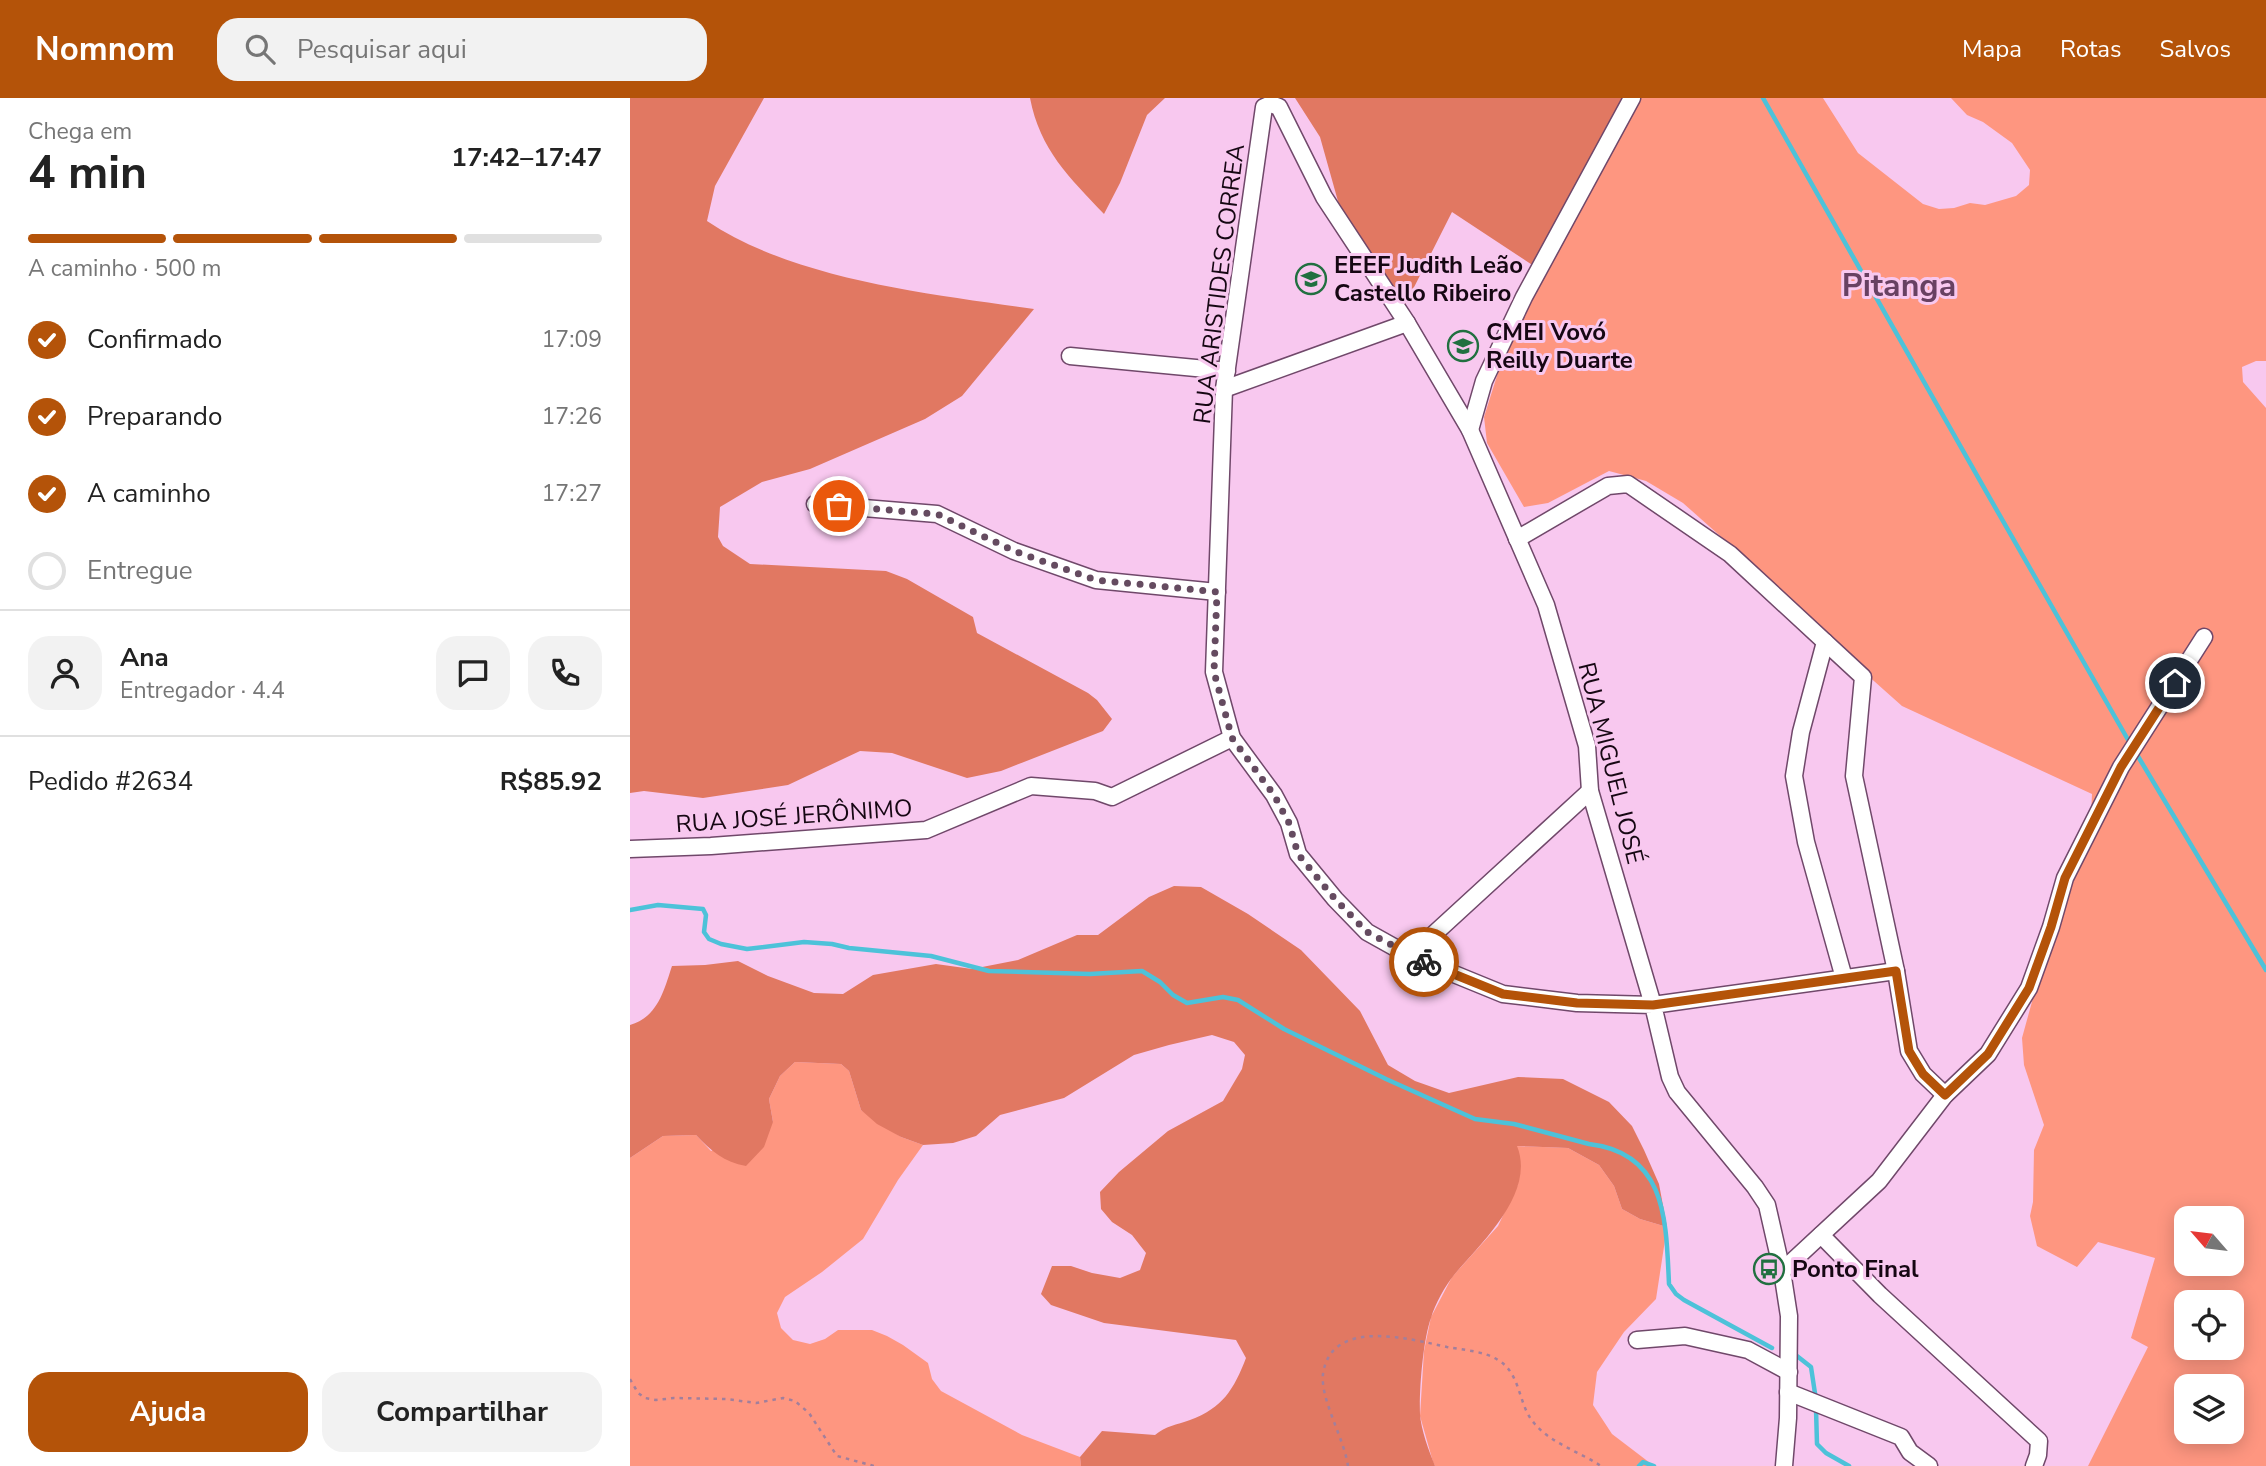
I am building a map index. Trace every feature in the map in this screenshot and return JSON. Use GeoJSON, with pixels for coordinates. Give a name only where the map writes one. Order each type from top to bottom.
{"type":"FeatureCollection","features":[{"type":"Feature","properties":{"kind":"street"},"geometry":{"type":"LineString","coordinates":[[1470,430],[1484,381],[1524,297],[1632,98]]}},
{"type":"Feature","properties":{"kind":"street","name":"RUA MIGUEL JOSÉ"},"geometry":{"type":"LineString","coordinates":[[1271,104],[1279,107],[1324,197],[1407,323],[1470,430],[1546,605],[1584,733],[1591,791],[1653,1005],[1670,1077],[1678,1092],[1767,1205],[1789,1316],[1784,1466]]}},
{"type":"Feature","properties":{"kind":"street","name":"RUA ARISTIDES CORREA"},"geometry":{"type":"LineString","coordinates":[[1271,104],[1264,107],[1224,389],[1214,672],[1232,738],[1274,795],[1289,823],[1298,854],[1335,899],[1367,932],[1410,956],[1503,994],[1577,1003],[1653,1005],[1896,971]]}},
{"type":"Feature","properties":{"kind":"street"},"geometry":{"type":"LineString","coordinates":[[1224,389],[1407,323]]}},
{"type":"Feature","properties":{"kind":"street"},"geometry":{"type":"LineString","coordinates":[[1070,356],[1227,371]]}},
{"type":"Feature","properties":{"kind":"street"},"geometry":{"type":"LineString","coordinates":[[1517,540],[1608,486],[1628,484],[1730,554],[1863,677],[1854,776],[1896,971],[1909,1051],[1923,1074],[1945,1095]]}},
{"type":"Feature","properties":{"kind":"street"},"geometry":{"type":"LineString","coordinates":[[815,504],[937,514],[1014,551],[1096,580],[1217,592]]}},
{"type":"Feature","properties":{"kind":"street"},"geometry":{"type":"LineString","coordinates":[[1782,1271],[1879,1181],[1945,1095],[1988,1054],[2029,988],[2065,878],[2121,767],[2204,637]]}},
{"type":"Feature","properties":{"kind":"street"},"geometry":{"type":"LineString","coordinates":[[1825,642],[1801,732],[1794,776],[1806,842],[1843,978]]}},
{"type":"Feature","properties":{"kind":"street","name":"RUA JOSÉ JERÔNIMO"},"geometry":{"type":"LineString","coordinates":[[630,849],[711,846],[926,830],[1031,786],[1095,791],[1112,797],[1232,738]]}},
{"type":"Feature","properties":{"kind":"street"},"geometry":{"type":"LineString","coordinates":[[1410,956],[1591,791]]}},
{"type":"Feature","properties":{"kind":"street"},"geometry":{"type":"LineString","coordinates":[[1821,1235],[1880,1295],[2039,1441],[2034,1466]]}},
{"type":"Feature","properties":{"kind":"street"},"geometry":{"type":"LineString","coordinates":[[1637,1340],[1685,1336],[1748,1350],[1788,1372]]}},
{"type":"Feature","properties":{"kind":"street"},"geometry":{"type":"LineString","coordinates":[[1788,1392],[1901,1437],[1910,1452],[1929,1466]]}},
{"type":"Feature","properties":{"kind":"path"},"geometry":{"type":"LineString","coordinates":[[1348,1466],[1324,1391],[1323,1372],[1330,1356],[1342,1343],[1350,1339],[1381,1336],[1486,1355],[1499,1360],[1513,1375],[1526,1410],[1536,1426],[1601,1466]]}},
{"type":"Feature","properties":{"kind":"path"},"geometry":{"type":"LineString","coordinates":[[630,1380],[638,1393],[645,1398],[656,1400],[726,1399],[756,1403],[777,1398],[789,1399],[805,1408],[837,1456],[874,1466]]}},
{"type":"Feature","properties":{"kind":"shaded area"},"geometry":{"type":"Polygon","coordinates":[[[630,98],[764,98],[715,186],[707,221],[742,241],[781,258],[864,281],[1034,309],[962,396],[925,419],[810,469],[762,482],[720,507],[718,537],[723,546],[750,564],[886,571],[907,579],[973,617],[977,633],[1088,693],[1112,719],[1103,731],[1001,771],[967,778],[892,753],[860,751],[788,785],[703,798],[644,791],[630,793],[630,98]]]}},
{"type":"Feature","properties":{"kind":"shaded area"},"geometry":{"type":"Polygon","coordinates":[[[1030,98],[1165,98],[1147,115],[1120,183],[1104,214],[1068,175],[1049,148],[1041,133],[1030,98]]]}},
{"type":"Feature","properties":{"kind":"shaded area"},"geometry":{"type":"Polygon","coordinates":[[[1295,98],[1631,98],[1543,272],[1452,212],[1398,319],[1341,212],[1320,137],[1295,98]]]}},
{"type":"Feature","properties":{"kind":"shaded area"},"geometry":{"type":"Polygon","coordinates":[[[1631,98],[1823,98],[1858,153],[1923,204],[1939,209],[1970,203],[1985,205],[2016,196],[2029,185],[2030,170],[2012,143],[1983,122],[1967,115],[1951,98],[2266,98],[2266,361],[2256,361],[2242,367],[2243,382],[2266,408],[2266,1466],[2088,1466],[2148,1347],[2131,1338],[2155,1258],[2098,1242],[2077,1267],[2037,1246],[2030,1216],[2033,1202],[2034,1150],[2044,1125],[2024,1065],[2022,1038],[2054,922],[2090,837],[2092,794],[1902,706],[1829,641],[1763,574],[1683,503],[1646,481],[1609,471],[1548,503],[1524,507],[1487,443],[1484,417],[1507,344],[1631,98]]]}},
{"type":"Feature","properties":{"kind":"shaded area"},"geometry":{"type":"Polygon","coordinates":[[[1174,886],[1201,887],[1248,914],[1301,950],[1360,1011],[1388,1065],[1415,1081],[1449,1093],[1518,1077],[1563,1079],[1609,1102],[1632,1126],[1644,1150],[1659,1184],[1667,1227],[1640,1219],[1622,1209],[1614,1186],[1599,1165],[1568,1148],[1517,1146],[1521,1164],[1513,1199],[1491,1233],[1447,1284],[1428,1327],[1422,1365],[1420,1414],[1435,1466],[1081,1466],[1080,1457],[1102,1431],[1155,1435],[1211,1410],[1232,1388],[1246,1358],[1236,1340],[1104,1323],[1051,1305],[1041,1294],[1052,1266],[1071,1266],[1120,1278],[1140,1270],[1146,1253],[1132,1235],[1112,1222],[1101,1209],[1100,1192],[1119,1172],[1168,1131],[1223,1101],[1242,1069],[1245,1055],[1234,1042],[1212,1035],[1134,1055],[1064,1098],[1000,1115],[976,1136],[953,1143],[923,1145],[877,1124],[861,1110],[849,1071],[841,1064],[795,1062],[780,1076],[769,1099],[773,1122],[764,1147],[746,1166],[718,1155],[696,1135],[663,1136],[630,1158],[630,1025],[640,1021],[653,1009],[663,993],[672,966],[738,961],[768,976],[814,993],[843,994],[873,975],[936,964],[972,969],[1018,960],[1077,935],[1098,935],[1149,897],[1174,886]]]}},
{"type":"Feature","properties":{"kind":"shaded area"},"geometry":{"type":"Polygon","coordinates":[[[795,1062],[841,1064],[849,1071],[861,1110],[901,1137],[923,1145],[898,1180],[863,1239],[785,1297],[777,1313],[781,1328],[793,1340],[810,1344],[825,1339],[838,1330],[872,1330],[887,1336],[928,1363],[932,1379],[941,1391],[1022,1435],[1080,1457],[1081,1466],[630,1466],[630,1158],[663,1136],[696,1135],[711,1151],[773,1122],[769,1099],[780,1076],[795,1062]]]}},
{"type":"Feature","properties":{"kind":"shaded area"},"geometry":{"type":"Polygon","coordinates":[[[1516,1146],[1568,1148],[1599,1165],[1614,1186],[1622,1209],[1640,1219],[1667,1227],[1656,1299],[1624,1332],[1597,1372],[1593,1405],[1612,1434],[1654,1466],[1435,1466],[1433,1462],[1420,1416],[1424,1351],[1431,1317],[1452,1277],[1498,1226],[1518,1184],[1516,1146]]]}},
{"type":"Feature","properties":{"kind":"waterway"},"geometry":{"type":"LineString","coordinates":[[1763,98],[2131,745]]}},
{"type":"Feature","properties":{"kind":"waterway"},"geometry":{"type":"LineString","coordinates":[[2136,753],[2266,970]]}},
{"type":"Feature","properties":{"kind":"waterway"},"geometry":{"type":"LineString","coordinates":[[630,910],[658,905],[703,909],[706,915],[704,932],[709,939],[747,949],[804,942],[931,956],[989,971],[1090,974],[1142,971],[1187,1003],[1223,997],[1238,1000],[1284,1029],[1475,1119],[1514,1124],[1615,1150],[1634,1161],[1648,1176],[1657,1194],[1663,1214],[1669,1284],[1676,1294],[1772,1348]]}},
{"type":"Feature","properties":{"kind":"waterway"},"geometry":{"type":"LineString","coordinates":[[1797,1356],[1811,1367],[1816,1400]]}},
{"type":"Feature","properties":{"kind":"waterway"},"geometry":{"type":"LineString","coordinates":[[1816,1409],[1817,1444],[1826,1453],[1849,1466]]}},
{"type":"Feature","properties":{"kind":"waterway"},"geometry":{"type":"LineString","coordinates":[[1639,1466],[1643,1462],[1654,1466]]}},
{"type":"Feature","properties":{"kind":"way so far"},"geometry":{"type":"LineString","coordinates":[[839,506],[937,514],[1014,551],[1096,580],[1217,592],[1214,672],[1232,738],[1274,795],[1289,823],[1298,854],[1335,899],[1367,932],[1424,962]]}},
{"type":"Feature","properties":{"kind":"place","name":"EEEF Judith Leão Castello Ribeiro"},"geometry":{"type":"Point","coordinates":[1311,279]}},
{"type":"Feature","properties":{"kind":"place","name":"CMEI Vovó Reilly Duarte"},"geometry":{"type":"Point","coordinates":[1463,346]}},
{"type":"Feature","properties":{"kind":"place","name":"Ponto Final"},"geometry":{"type":"Point","coordinates":[1769,1269]}},
{"type":"Feature","properties":{"kind":"district","name":"Pitanga"},"geometry":{"type":"Point","coordinates":[1899,285]}},
{"type":"Feature","properties":{"kind":"route"},"geometry":{"type":"LineString","coordinates":[[1424,962],[1503,994],[1577,1003],[1653,1005],[1896,971],[1909,1051],[1923,1074],[1945,1095],[1988,1054],[2029,988],[2065,878],[2121,767],[2175,683]]}}]}
